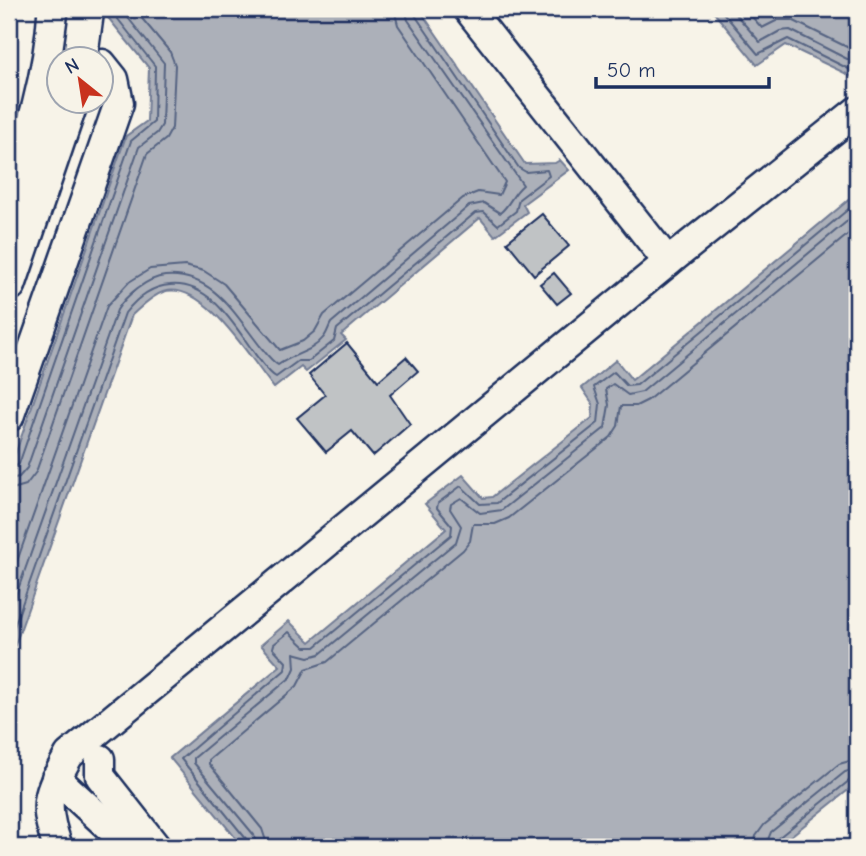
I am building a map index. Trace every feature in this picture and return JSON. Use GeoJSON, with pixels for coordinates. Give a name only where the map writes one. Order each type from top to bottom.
{"type":"FeatureCollection","features":[{"type":"Feature","properties":{"kind":"street"},"geometry":{"type":"LineString","coordinates":[[56,9],[87,46]]}},
{"type":"Feature","properties":{"kind":"street"},"geometry":{"type":"LineString","coordinates":[[9,199],[32,136],[54,36],[56,9]]}},
{"type":"Feature","properties":{"kind":"street"},"geometry":{"type":"LineString","coordinates":[[82,46],[87,9]]}},
{"type":"Feature","properties":{"kind":"street"},"geometry":{"type":"LineString","coordinates":[[468,9],[668,262]]}},
{"type":"Feature","properties":{"kind":"street"},"geometry":{"type":"LineString","coordinates":[[116,89],[119,103],[116,112]]}},
{"type":"Feature","properties":{"kind":"street"},"geometry":{"type":"LineString","coordinates":[[58,847],[48,820],[49,791],[69,755],[668,262],[857,111]]}},
{"type":"Feature","properties":{"kind":"street"},"geometry":{"type":"LineString","coordinates":[[9,284],[66,116]]}},
{"type":"Feature","properties":{"kind":"street"},"geometry":{"type":"LineString","coordinates":[[9,417],[114,116]]}},
{"type":"Feature","properties":{"kind":"street"},"geometry":{"type":"LineString","coordinates":[[100,759],[100,776],[156,847]]}},
{"type":"Feature","properties":{"kind":"street"},"geometry":{"type":"LineString","coordinates":[[56,778],[131,847]]}},
{"type":"Feature","properties":{"kind":"water"},"geometry":{"type":"Polygon","coordinates":[[[101,9],[419,9],[525,164],[555,163],[560,160],[569,170],[523,204],[527,212],[495,236],[480,218],[341,335],[346,340],[306,372],[301,367],[274,388],[225,325],[210,309],[194,298],[179,291],[163,292],[143,305],[132,315],[9,662],[9,472],[126,136],[147,121],[149,68],[101,9]]]}},
{"type":"Feature","properties":{"kind":"water"},"geometry":{"type":"Polygon","coordinates":[[[711,9],[854,9],[857,21],[857,79],[786,45],[757,65],[711,9]]]}},
{"type":"Feature","properties":{"kind":"water"},"geometry":{"type":"Polygon","coordinates":[[[857,193],[857,783],[777,847],[243,847],[170,758],[280,666],[261,645],[289,621],[310,642],[446,529],[425,504],[463,475],[483,498],[492,497],[592,418],[593,404],[582,388],[616,360],[632,380],[857,193]]]}},
{"type":"Feature","properties":{"kind":"building"},"geometry":{"type":"Polygon","coordinates":[[[542,214],[569,246],[534,275],[507,242],[542,214]]]}},
{"type":"Feature","properties":{"kind":"building"},"geometry":{"type":"Polygon","coordinates":[[[554,273],[571,293],[557,304],[540,284],[554,273]]]}},
{"type":"Feature","properties":{"kind":"building"},"geometry":{"type":"Polygon","coordinates":[[[347,343],[378,381],[406,357],[418,371],[390,395],[410,424],[373,456],[352,431],[326,452],[297,418],[325,395],[309,375],[347,343]]]}}]}
